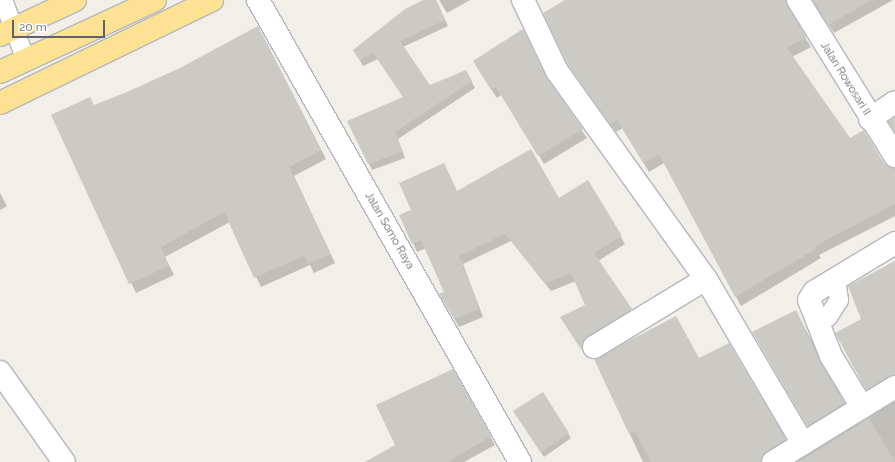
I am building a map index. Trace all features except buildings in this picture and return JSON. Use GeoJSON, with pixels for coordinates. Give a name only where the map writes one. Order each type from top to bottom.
{"type":"FeatureCollection","features":[{"type":"Feature","properties":{"kind":"highway"},"geometry":{"type":"LineString","coordinates":[[7,32],[75,0]]}},
{"type":"Feature","properties":{"kind":"highway"},"geometry":{"type":"LineString","coordinates":[[0,72],[155,0]]}},
{"type":"Feature","properties":{"kind":"highway"},"geometry":{"type":"LineString","coordinates":[[0,102],[212,0]]}},
{"type":"Feature","properties":{"kind":"street","name":"Jalan Somo Raya"},"geometry":{"type":"LineString","coordinates":[[258,0],[520,462]]}},
{"type":"Feature","properties":{"kind":"street"},"geometry":{"type":"LineString","coordinates":[[523,0],[557,70],[706,279],[803,444]]}},
{"type":"Feature","properties":{"kind":"street","name":"Jalan Rowosari II"},"geometry":{"type":"LineString","coordinates":[[798,0],[895,156]]}},
{"type":"Feature","properties":{"kind":"street"},"geometry":{"type":"LineString","coordinates":[[870,118],[895,102]]}},
{"type":"Feature","properties":{"kind":"street"},"geometry":{"type":"LineString","coordinates":[[862,407],[831,356],[809,300],[814,292],[895,243]]}},
{"type":"Feature","properties":{"kind":"street"},"geometry":{"type":"LineString","coordinates":[[594,347],[706,279]]}},
{"type":"Feature","properties":{"kind":"street"},"geometry":{"type":"LineString","coordinates":[[0,372],[64,462]]}},
{"type":"Feature","properties":{"kind":"street"},"geometry":{"type":"LineString","coordinates":[[773,462],[895,388]]}},
{"type":"Feature","properties":{"kind":"lane"},"geometry":{"type":"LineString","coordinates":[[3,0],[7,32],[26,60]]}}]}
